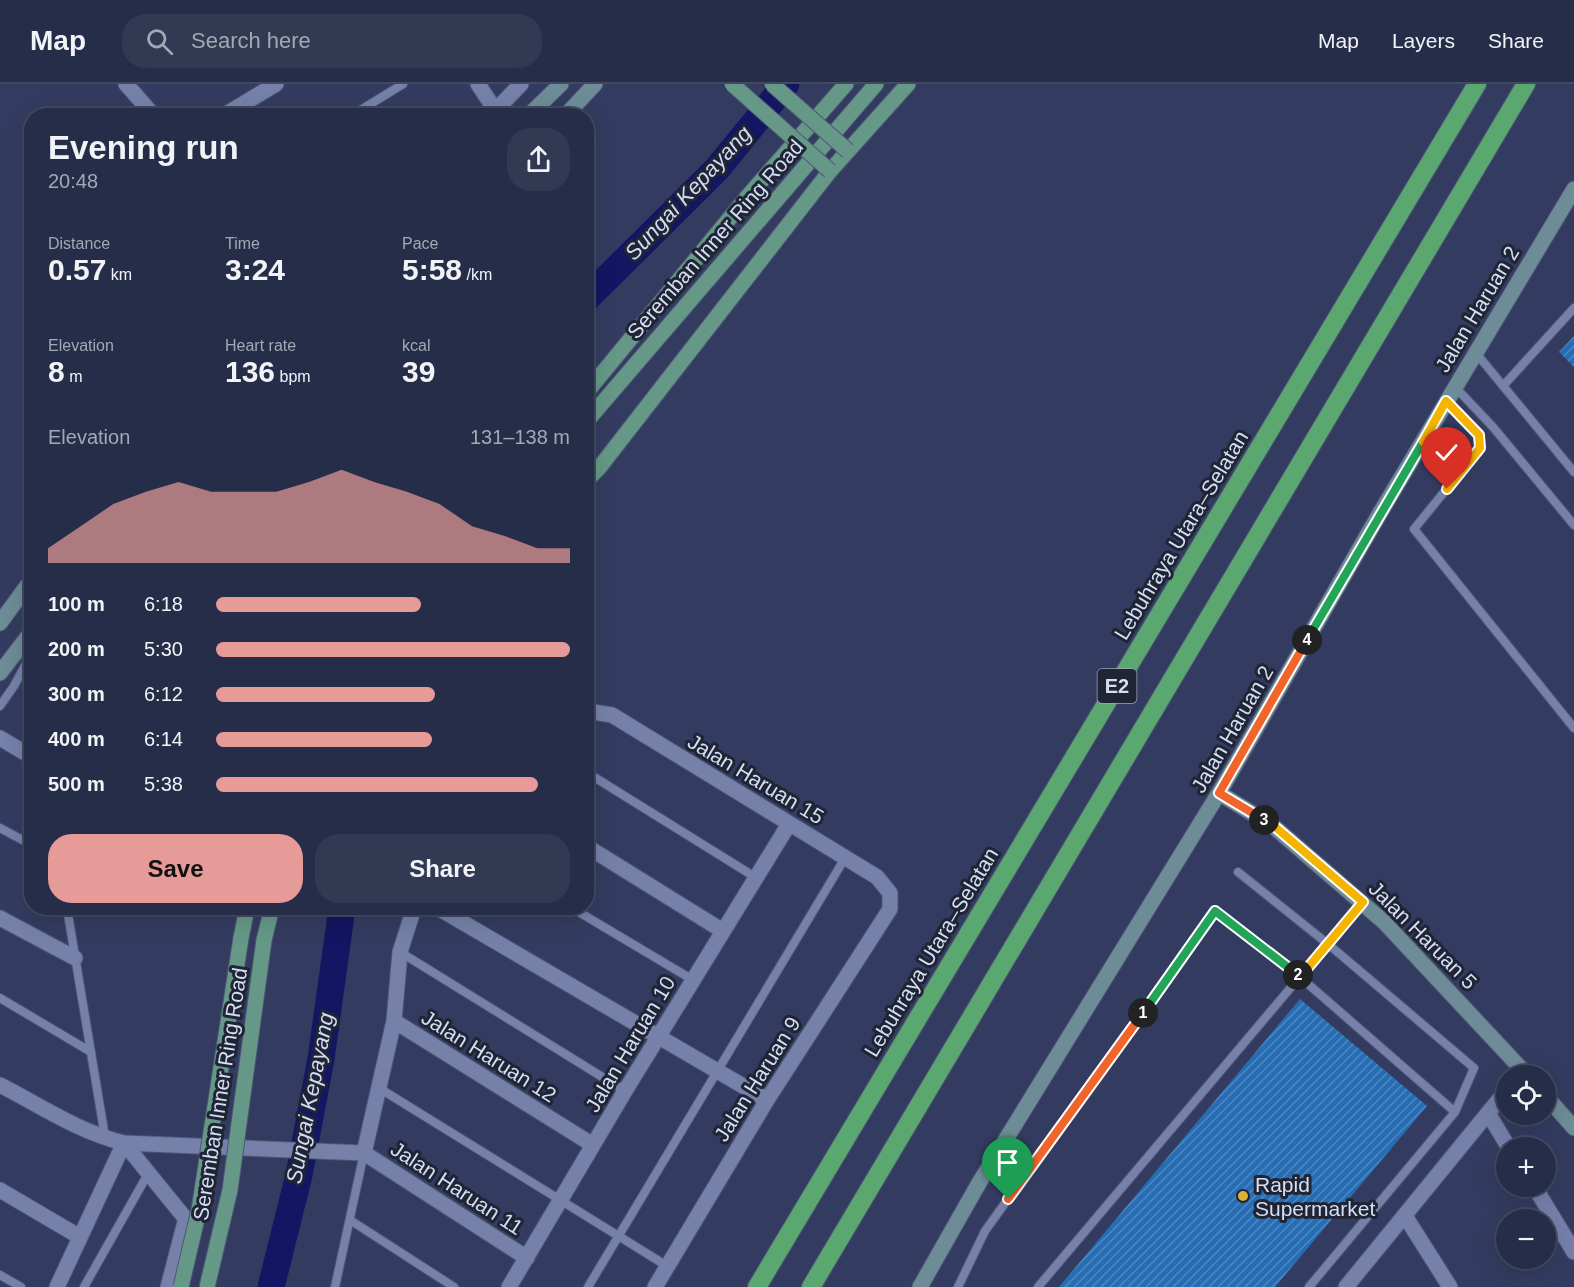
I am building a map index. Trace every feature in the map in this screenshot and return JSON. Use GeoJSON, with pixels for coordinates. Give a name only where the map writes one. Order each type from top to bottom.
{"type":"FeatureCollection","features":[{"type":"Feature","properties":{"kind":"highway","name":"Lebuhraya Utara–Selatan"},"geometry":{"type":"LineString","coordinates":[[757,1287],[1477,84]]}},
{"type":"Feature","properties":{"kind":"highway","name":"E2"},"geometry":{"type":"LineString","coordinates":[[811,1287],[1526,84]]}},
{"type":"Feature","properties":{"kind":"main road"},"geometry":{"type":"LineString","coordinates":[[536,108],[561,84]]}},
{"type":"Feature","properties":{"kind":"main road"},"geometry":{"type":"LineString","coordinates":[[572,108],[595,84]]}},
{"type":"Feature","properties":{"kind":"main road"},"geometry":{"type":"LineString","coordinates":[[732,84],[830,171]]}},
{"type":"Feature","properties":{"kind":"main road"},"geometry":{"type":"LineString","coordinates":[[772,84],[848,151]]}},
{"type":"Feature","properties":{"kind":"main road","name":"Seremban Inner Ring Road"},"geometry":{"type":"LineString","coordinates":[[594,383],[748,196],[846,84]]}},
{"type":"Feature","properties":{"kind":"main road","name":"Seremban Inner Ring Road"},"geometry":{"type":"LineString","coordinates":[[594,413],[876,84]]}},
{"type":"Feature","properties":{"kind":"main road"},"geometry":{"type":"LineString","coordinates":[[594,473],[830,171],[908,84]]}},
{"type":"Feature","properties":{"kind":"main road","name":"Jalan Haruan 2"},"geometry":{"type":"LineString","coordinates":[[920,1287],[979,1183],[1219,793],[1446,401],[1574,189]]}},
{"type":"Feature","properties":{"kind":"main road"},"geometry":{"type":"LineString","coordinates":[[0,622],[24,590]]}},
{"type":"Feature","properties":{"kind":"main road"},"geometry":{"type":"LineString","coordinates":[[0,673],[24,641]]}},
{"type":"Feature","properties":{"kind":"main road","name":"Jalan Haruan 5"},"geometry":{"type":"LineString","coordinates":[[1219,793],[1273,825],[1384,921],[1516,1065]]}},
{"type":"Feature","properties":{"kind":"main road","name":"Seremban Inner Ring Road"},"geometry":{"type":"LineString","coordinates":[[181,1287],[199,1210],[246,915]]}},
{"type":"Feature","properties":{"kind":"main road","name":"Seremban Inner Ring Road"},"geometry":{"type":"LineString","coordinates":[[207,1287],[230,1190],[264,940],[270,915]]}},
{"type":"Feature","properties":{"kind":"main road"},"geometry":{"type":"LineString","coordinates":[[1556,1108],[1574,1128]]}},
{"type":"Feature","properties":{"kind":"street"},"geometry":{"type":"LineString","coordinates":[[126,84],[147,108]]}},
{"type":"Feature","properties":{"kind":"street"},"geometry":{"type":"LineString","coordinates":[[236,108],[276,84]]}},
{"type":"Feature","properties":{"kind":"street"},"geometry":{"type":"LineString","coordinates":[[478,84],[491,108]]}},
{"type":"Feature","properties":{"kind":"street"},"geometry":{"type":"LineString","coordinates":[[499,108],[521,84]]}},
{"type":"Feature","properties":{"kind":"street","name":"Jalan Haruan 15"},"geometry":{"type":"LineString","coordinates":[[594,715],[612,715],[877,877],[890,893]]}},
{"type":"Feature","properties":{"kind":"street"},"geometry":{"type":"LineString","coordinates":[[0,738],[24,752]]}},
{"type":"Feature","properties":{"kind":"street","name":"Jalan Haruan 10"},"geometry":{"type":"LineString","coordinates":[[509,1287],[625,1091],[789,824]]}},
{"type":"Feature","properties":{"kind":"street"},"geometry":{"type":"LineString","coordinates":[[594,851],[723,931]]}},
{"type":"Feature","properties":{"kind":"street","name":"Jalan Haruan 9"},"geometry":{"type":"LineString","coordinates":[[655,1287],[767,1100],[890,909],[890,893]]}},
{"type":"Feature","properties":{"kind":"street"},"geometry":{"type":"LineString","coordinates":[[0,1085],[63,1120],[105,1138],[124,1143],[333,1150],[364,1154],[394,1021],[400,952],[412,915]]}},
{"type":"Feature","properties":{"kind":"street"},"geometry":{"type":"LineString","coordinates":[[450,915],[767,1100]]}},
{"type":"Feature","properties":{"kind":"street"},"geometry":{"type":"LineString","coordinates":[[0,918],[75,958]]}},
{"type":"Feature","properties":{"kind":"street","name":"Jalan Haruan 12"},"geometry":{"type":"LineString","coordinates":[[394,1021],[593,1145]]}},
{"type":"Feature","properties":{"kind":"street"},"geometry":{"type":"LineString","coordinates":[[1346,1287],[1496,1103]]}},
{"type":"Feature","properties":{"kind":"street"},"geometry":{"type":"LineString","coordinates":[[1488,1113],[1502,1137]]}},
{"type":"Feature","properties":{"kind":"street"},"geometry":{"type":"LineString","coordinates":[[124,1143],[185,1218],[168,1287]]}},
{"type":"Feature","properties":{"kind":"street"},"geometry":{"type":"LineString","coordinates":[[57,1287],[124,1143]]}},
{"type":"Feature","properties":{"kind":"street","name":"Jalan Haruan 11"},"geometry":{"type":"LineString","coordinates":[[364,1154],[527,1258]]}},
{"type":"Feature","properties":{"kind":"street"},"geometry":{"type":"LineString","coordinates":[[0,1190],[80,1237]]}},
{"type":"Feature","properties":{"kind":"street"},"geometry":{"type":"LineString","coordinates":[[1541,1197],[1574,1252]]}},
{"type":"Feature","properties":{"kind":"street"},"geometry":{"type":"LineString","coordinates":[[1406,1216],[1450,1287]]}},
{"type":"Feature","properties":{"kind":"lane"},"geometry":{"type":"LineString","coordinates":[[364,108],[403,84]]}},
{"type":"Feature","properties":{"kind":"lane"},"geometry":{"type":"LineString","coordinates":[[1503,386],[1574,308]]}},
{"type":"Feature","properties":{"kind":"lane"},"geometry":{"type":"LineString","coordinates":[[1476,352],[1574,472]]}},
{"type":"Feature","properties":{"kind":"lane"},"geometry":{"type":"LineString","coordinates":[[1455,387],[1493,427],[1574,525]]}},
{"type":"Feature","properties":{"kind":"lane"},"geometry":{"type":"LineString","coordinates":[[1446,401],[1479,435],[1480,448],[1414,529],[1574,728]]}},
{"type":"Feature","properties":{"kind":"lane"},"geometry":{"type":"LineString","coordinates":[[0,706],[24,668]]}},
{"type":"Feature","properties":{"kind":"lane"},"geometry":{"type":"LineString","coordinates":[[594,777],[755,877]]}},
{"type":"Feature","properties":{"kind":"lane"},"geometry":{"type":"LineString","coordinates":[[0,828],[24,841]]}},
{"type":"Feature","properties":{"kind":"lane"},"geometry":{"type":"LineString","coordinates":[[588,1287],[845,858]]}},
{"type":"Feature","properties":{"kind":"lane"},"geometry":{"type":"LineString","coordinates":[[1238,872],[1328,944],[1473,1068],[1455,1112],[1309,1287]]}},
{"type":"Feature","properties":{"kind":"lane"},"geometry":{"type":"LineString","coordinates":[[1038,1287],[1363,902]]}},
{"type":"Feature","properties":{"kind":"lane"},"geometry":{"type":"LineString","coordinates":[[958,1287],[985,1232],[1215,911],[1300,977],[1455,1112]]}},
{"type":"Feature","properties":{"kind":"lane"},"geometry":{"type":"LineString","coordinates":[[68,915],[105,1138]]}},
{"type":"Feature","properties":{"kind":"lane"},"geometry":{"type":"LineString","coordinates":[[584,915],[693,980]]}},
{"type":"Feature","properties":{"kind":"lane"},"geometry":{"type":"LineString","coordinates":[[400,952],[625,1091]]}},
{"type":"Feature","properties":{"kind":"lane"},"geometry":{"type":"LineString","coordinates":[[0,998],[91,1052]]}},
{"type":"Feature","properties":{"kind":"lane"},"geometry":{"type":"LineString","coordinates":[[379,1088],[667,1266]]}},
{"type":"Feature","properties":{"kind":"lane"},"geometry":{"type":"LineString","coordinates":[[335,1287],[364,1154]]}},
{"type":"Feature","properties":{"kind":"lane"},"geometry":{"type":"LineString","coordinates":[[84,1287],[149,1172]]}},
{"type":"Feature","properties":{"kind":"lane"},"geometry":{"type":"LineString","coordinates":[[350,1220],[454,1287]]}},
{"type":"Feature","properties":{"kind":"lane"},"geometry":{"type":"LineString","coordinates":[[0,1275],[21,1287]]}},
{"type":"Feature","properties":{"kind":"building"},"geometry":{"type":"Polygon","coordinates":[[[1574,336],[1574,367],[1559,352],[1574,336]]]}},
{"type":"Feature","properties":{"kind":"building","name":"Rapid Supermarket"},"geometry":{"type":"Polygon","coordinates":[[[1300,999],[1427,1106],[1275,1287],[1059,1287],[1300,999]]]}},
{"type":"Feature","properties":{"kind":"waterway","name":"Sungai Kepayang"},"geometry":{"type":"LineString","coordinates":[[594,291],[717,169],[786,84]]}},
{"type":"Feature","properties":{"kind":"waterway","name":"Sungai Kepayang"},"geometry":{"type":"LineString","coordinates":[[271,1287],[299,1175],[321,1059],[341,915]]}},
{"type":"Feature","properties":{"kind":"place","name":"Rapid Supermarket"},"geometry":{"type":"Point","coordinates":[1243,1196]}},
{"type":"Feature","properties":{"kind":"route"},"geometry":{"type":"LineString","coordinates":[[1008,1199],[1215,911],[1300,977],[1363,902],[1273,825],[1219,793],[1446,401],[1479,435],[1480,448],[1447,489]]}}]}
